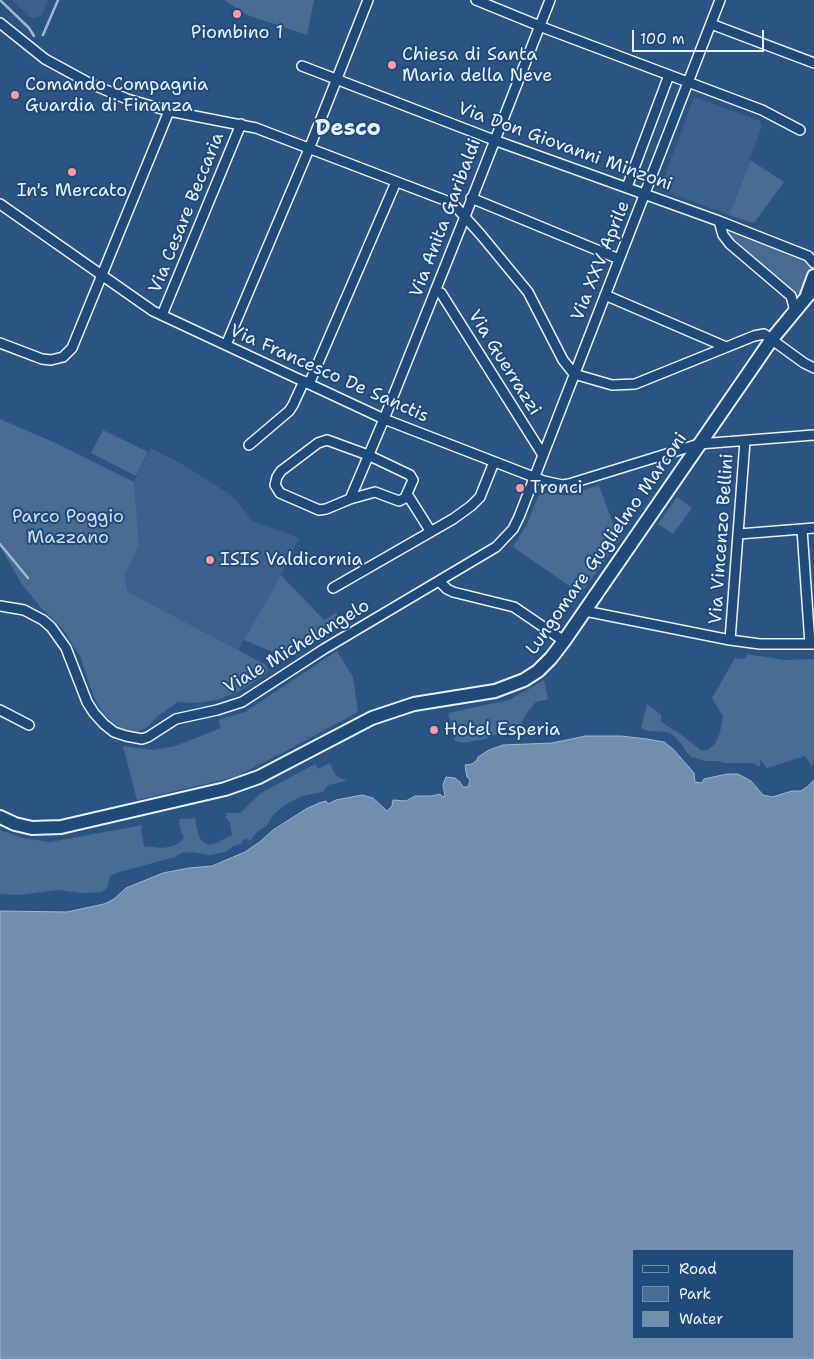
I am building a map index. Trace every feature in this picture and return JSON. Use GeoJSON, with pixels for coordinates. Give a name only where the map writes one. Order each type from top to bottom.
{"type":"FeatureCollection","features":[{"type":"Feature","properties":{"kind":"street"},"geometry":{"type":"LineString","coordinates":[[226,345],[309,149],[368,0]]}},
{"type":"Feature","properties":{"kind":"street"},"geometry":{"type":"LineString","coordinates":[[476,0],[539,26],[762,110],[800,130]]}},
{"type":"Feature","properties":{"kind":"street","name":"Via Anita Garibaldi"},"geometry":{"type":"LineString","coordinates":[[350,499],[465,217],[550,0]]}},
{"type":"Feature","properties":{"kind":"street","name":"Via XXV Aprile"},"geometry":{"type":"LineString","coordinates":[[534,477],[711,24],[717,1]]}},
{"type":"Feature","properties":{"kind":"street"},"geometry":{"type":"LineString","coordinates":[[0,23],[30,48],[61,69],[128,99],[169,111],[241,124],[271,133],[456,207],[528,292],[563,360],[574,374],[612,385],[635,384],[754,336],[764,334],[814,368]]}},
{"type":"Feature","properties":{"kind":"street"},"geometry":{"type":"LineString","coordinates":[[711,24],[814,63]]}},
{"type":"Feature","properties":{"kind":"street","name":"Via Don Giovanni Minzoni"},"geometry":{"type":"LineString","coordinates":[[302,66],[494,140],[719,221],[808,256],[814,262]]}},
{"type":"Feature","properties":{"kind":"street"},"geometry":{"type":"LineString","coordinates":[[627,187],[669,75]]}},
{"type":"Feature","properties":{"kind":"street"},"geometry":{"type":"LineString","coordinates":[[0,343],[42,359],[51,360],[63,356],[72,348],[169,111]]}},
{"type":"Feature","properties":{"kind":"street","name":"Via Cesare Beccaria"},"geometry":{"type":"LineString","coordinates":[[162,315],[241,124]]}},
{"type":"Feature","properties":{"kind":"street"},"geometry":{"type":"LineString","coordinates":[[249,445],[289,411],[307,383],[396,182]]}},
{"type":"Feature","properties":{"kind":"street"},"geometry":{"type":"LineString","coordinates":[[471,198],[619,259]]}},
{"type":"Feature","properties":{"kind":"street","name":"Via Francesco De Sanctis"},"geometry":{"type":"LineString","coordinates":[[0,204],[146,307],[384,419],[556,484],[569,484],[699,444],[814,435]]}},
{"type":"Feature","properties":{"kind":"street"},"geometry":{"type":"LineString","coordinates":[[719,221],[723,235],[730,244],[792,296],[794,311]]}},
{"type":"Feature","properties":{"kind":"street"},"geometry":{"type":"LineString","coordinates":[[804,300],[814,276]]}},
{"type":"Feature","properties":{"kind":"street","name":"Lungomare Guglielmo Marconi"},"geometry":{"type":"LineString","coordinates":[[0,817],[15,824],[32,828],[62,827],[243,784],[372,718],[414,704],[495,691],[524,680],[538,671],[564,641],[772,339],[814,288]]}},
{"type":"Feature","properties":{"kind":"street","name":"Via Guerrazzi"},"geometry":{"type":"LineString","coordinates":[[435,291],[441,294],[543,455]]}},
{"type":"Feature","properties":{"kind":"street"},"geometry":{"type":"LineString","coordinates":[[605,295],[726,347]]}},
{"type":"Feature","properties":{"kind":"street","name":"Via Vincenzo Bellini"},"geometry":{"type":"LineString","coordinates":[[730,640],[745,440]]}},
{"type":"Feature","properties":{"kind":"street"},"geometry":{"type":"LineString","coordinates":[[323,441],[331,441],[368,455],[410,475],[413,480],[407,494],[405,498],[399,501],[375,492],[320,510],[280,493],[275,487],[276,480],[281,471],[323,441]]}},
{"type":"Feature","properties":{"kind":"street"},"geometry":{"type":"LineString","coordinates":[[670,452],[688,459]]}},
{"type":"Feature","properties":{"kind":"street"},"geometry":{"type":"LineString","coordinates":[[333,588],[453,519],[477,501],[494,462]]}},
{"type":"Feature","properties":{"kind":"street","name":"Viale Michelangelo"},"geometry":{"type":"LineString","coordinates":[[0,606],[24,610],[43,620],[51,627],[66,648],[87,702],[94,713],[114,732],[142,739],[176,719],[242,702],[324,649],[496,547],[505,539],[519,517],[534,477]]}},
{"type":"Feature","properties":{"kind":"street"},"geometry":{"type":"LineString","coordinates":[[407,494],[431,532]]}},
{"type":"Feature","properties":{"kind":"street"},"geometry":{"type":"LineString","coordinates":[[739,534],[814,528]]}},
{"type":"Feature","properties":{"kind":"street"},"geometry":{"type":"LineString","coordinates":[[585,611],[730,640],[760,644],[812,644],[802,529]]}},
{"type":"Feature","properties":{"kind":"street"},"geometry":{"type":"LineString","coordinates":[[439,581],[453,592],[514,607],[564,641]]}},
{"type":"Feature","properties":{"kind":"street"},"geometry":{"type":"LineString","coordinates":[[0,710],[29,725]]}},
{"type":"Feature","properties":{"kind":"shaded area"},"geometry":{"type":"Polygon","coordinates":[[[12,0],[48,0],[42,15],[31,18],[12,0]]]}},
{"type":"Feature","properties":{"kind":"shaded area"},"geometry":{"type":"Polygon","coordinates":[[[694,97],[760,121],[762,126],[729,215],[660,189],[694,97]]]}},
{"type":"Feature","properties":{"kind":"shaded area","name":"ISIS Valdicornia"},"geometry":{"type":"Polygon","coordinates":[[[151,448],[182,464],[231,495],[253,521],[299,538],[281,575],[238,651],[128,592],[124,577],[139,544],[134,482],[151,448]]]}},
{"type":"Feature","properties":{"kind":"green space"},"geometry":{"type":"Polygon","coordinates":[[[224,0],[314,0],[307,35],[247,15],[224,0]]]}},
{"type":"Feature","properties":{"kind":"green space"},"geometry":{"type":"Polygon","coordinates":[[[750,160],[784,182],[754,223],[729,215],[750,160]]]}},
{"type":"Feature","properties":{"kind":"green space"},"geometry":{"type":"Polygon","coordinates":[[[728,233],[739,234],[803,259],[810,269],[808,281],[797,295],[728,233]]]}},
{"type":"Feature","properties":{"kind":"green space","name":"Parco Poggio Mazzano"},"geometry":{"type":"Polygon","coordinates":[[[0,419],[53,442],[134,482],[139,544],[124,577],[128,592],[266,665],[268,669],[266,674],[240,691],[217,700],[196,703],[178,702],[158,716],[146,728],[137,732],[120,728],[103,714],[93,695],[81,658],[63,629],[41,608],[21,583],[0,546],[0,419]]]}},
{"type":"Feature","properties":{"kind":"green space"},"geometry":{"type":"Polygon","coordinates":[[[103,430],[148,452],[136,476],[91,453],[103,430]]]}},
{"type":"Feature","properties":{"kind":"green space"},"geometry":{"type":"Polygon","coordinates":[[[599,485],[619,540],[581,594],[513,547],[527,524],[538,497],[542,493],[569,495],[599,485]]]}},
{"type":"Feature","properties":{"kind":"green space"},"geometry":{"type":"Polygon","coordinates":[[[677,497],[692,508],[673,534],[658,524],[677,497]]]}},
{"type":"Feature","properties":{"kind":"green space"},"geometry":{"type":"Polygon","coordinates":[[[281,575],[324,620],[336,613],[340,620],[289,652],[280,655],[244,640],[281,575]]]}},
{"type":"Feature","properties":{"kind":"green space"},"geometry":{"type":"Polygon","coordinates":[[[337,651],[353,677],[358,712],[235,777],[137,800],[123,746],[154,750],[175,746],[221,728],[218,720],[245,712],[337,651]]]}},
{"type":"Feature","properties":{"kind":"green space"},"geometry":{"type":"Polygon","coordinates":[[[747,654],[784,660],[814,659],[814,764],[811,765],[805,756],[767,768],[760,760],[760,767],[753,763],[705,761],[692,757],[673,735],[667,732],[648,731],[641,728],[647,704],[661,715],[661,722],[682,735],[702,751],[707,750],[715,744],[720,732],[723,716],[712,698],[735,658],[745,659],[747,654]]]}},
{"type":"Feature","properties":{"kind":"green space"},"geometry":{"type":"Polygon","coordinates":[[[544,680],[548,699],[536,702],[526,714],[519,728],[510,728],[485,739],[463,743],[455,741],[448,713],[509,700],[544,680]]]}},
{"type":"Feature","properties":{"kind":"green space"},"geometry":{"type":"Polygon","coordinates":[[[330,763],[336,776],[347,781],[328,785],[323,792],[303,796],[288,803],[275,813],[267,825],[256,833],[251,840],[244,839],[241,844],[225,852],[210,855],[191,852],[182,853],[175,857],[120,872],[110,876],[107,888],[101,892],[82,893],[58,890],[19,895],[0,894],[0,830],[23,838],[50,842],[143,825],[141,830],[144,846],[163,848],[173,846],[184,838],[179,824],[180,819],[195,818],[201,840],[208,845],[217,843],[232,835],[226,813],[240,813],[261,793],[315,764],[318,769],[330,763]]]}},
{"type":"Feature","properties":{"kind":"water"},"geometry":{"type":"Polygon","coordinates":[[[586,736],[621,736],[664,742],[673,749],[694,773],[695,782],[702,783],[704,779],[727,774],[738,774],[751,781],[763,795],[772,797],[792,791],[801,791],[814,780],[814,1359],[0,1359],[0,911],[67,912],[104,904],[114,899],[126,888],[163,873],[212,866],[245,852],[273,830],[306,809],[326,801],[328,804],[336,800],[362,795],[373,798],[387,811],[392,806],[393,800],[406,801],[415,796],[440,794],[443,797],[445,796],[443,785],[446,777],[455,778],[463,787],[468,787],[470,780],[467,777],[465,765],[472,764],[478,757],[489,750],[503,745],[552,743],[586,736]]]}},
{"type":"Feature","properties":{"kind":"waterway"},"geometry":{"type":"LineString","coordinates":[[0,0],[29,28],[34,36]]}},
{"type":"Feature","properties":{"kind":"waterway"},"geometry":{"type":"LineString","coordinates":[[43,35],[58,0]]}},
{"type":"Feature","properties":{"kind":"waterway"},"geometry":{"type":"LineString","coordinates":[[0,544],[28,578]]}},
{"type":"Feature","properties":{"kind":"place","name":"Piombino 1"},"geometry":{"type":"Point","coordinates":[237,14]}},
{"type":"Feature","properties":{"kind":"place","name":"Chiesa di Santa Maria della Neve"},"geometry":{"type":"Point","coordinates":[392,65]}},
{"type":"Feature","properties":{"kind":"place","name":"Comando Compagnia Guardia di Finanza"},"geometry":{"type":"Point","coordinates":[15,95]}},
{"type":"Feature","properties":{"kind":"place","name":"In's Mercato"},"geometry":{"type":"Point","coordinates":[72,172]}},
{"type":"Feature","properties":{"kind":"place","name":"Tronci"},"geometry":{"type":"Point","coordinates":[520,488]}},
{"type":"Feature","properties":{"kind":"place","name":"ISIS Valdicornia"},"geometry":{"type":"Point","coordinates":[210,560]}},
{"type":"Feature","properties":{"kind":"place","name":"Hotel Esperia"},"geometry":{"type":"Point","coordinates":[434,730]}},
{"type":"Feature","properties":{"kind":"district","name":"Desco"},"geometry":{"type":"Point","coordinates":[348,129]}}]}
